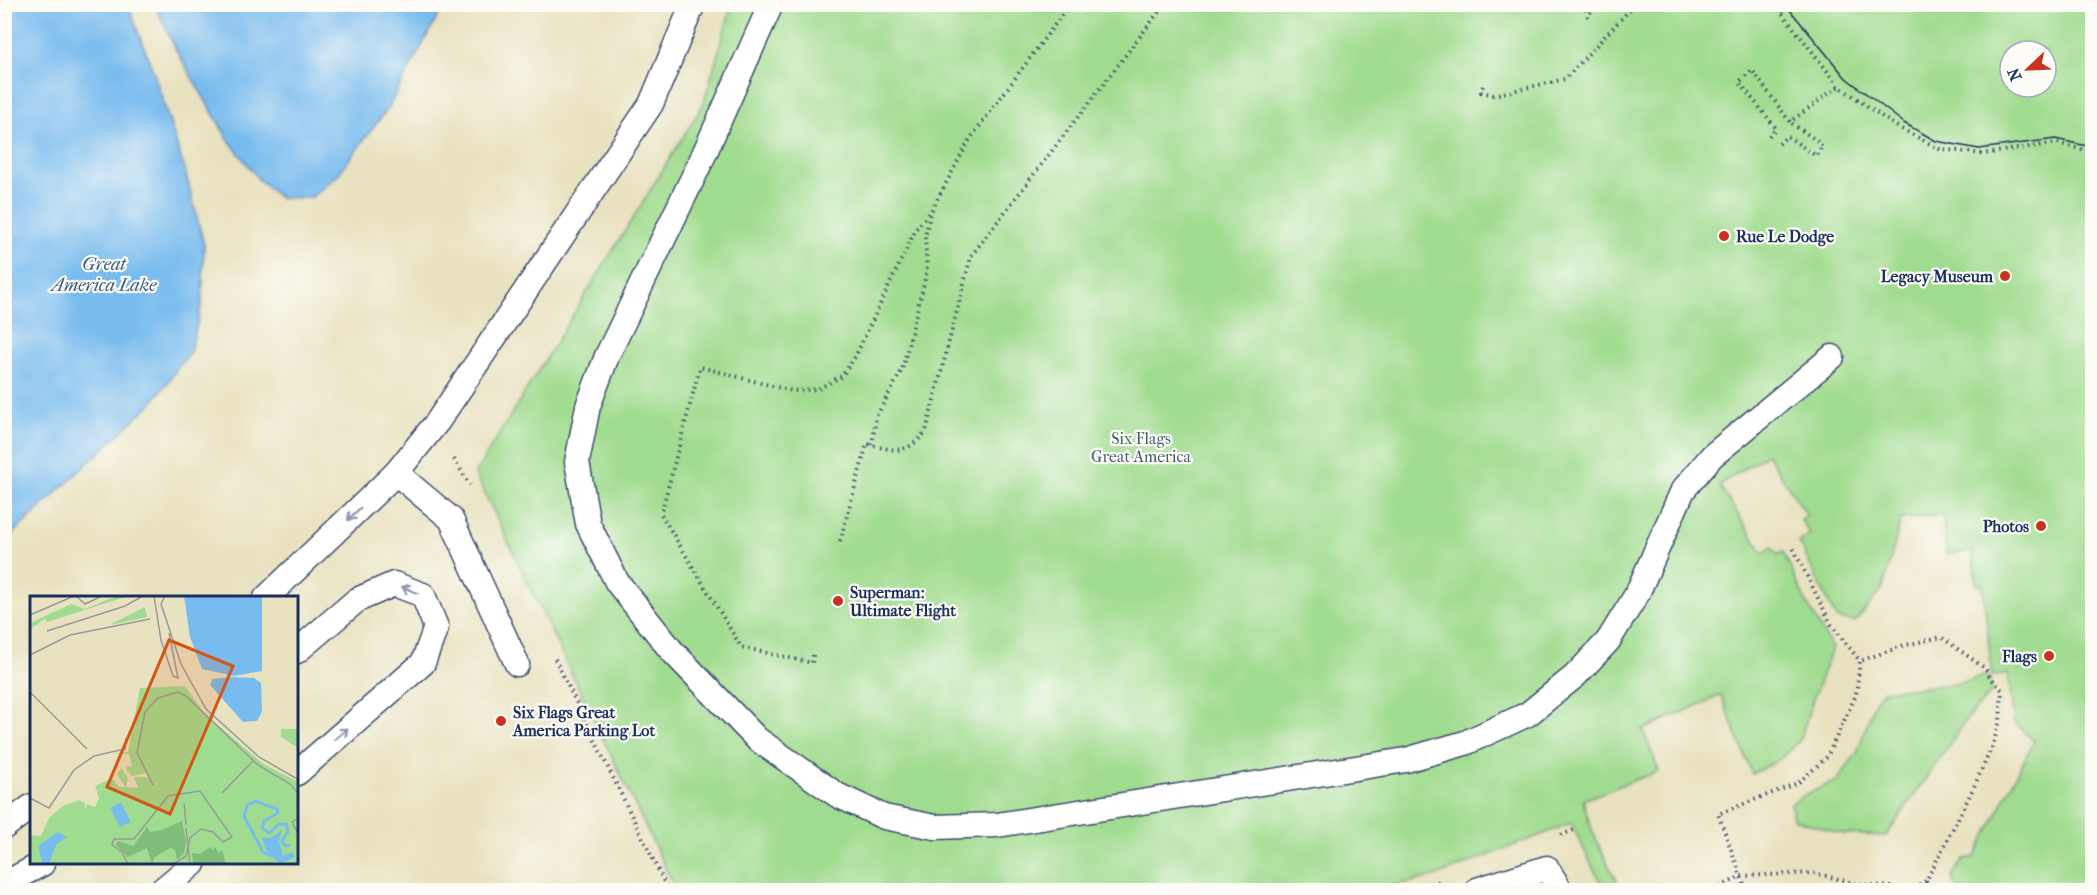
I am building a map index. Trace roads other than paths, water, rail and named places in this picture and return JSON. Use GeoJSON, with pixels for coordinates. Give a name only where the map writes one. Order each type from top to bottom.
{"type":"FeatureCollection","features":[{"type":"Feature","properties":{"kind":"lane"},"geometry":{"type":"LineString","coordinates":[[268,596],[396,473],[438,421],[651,104],[693,4]]}},
{"type":"Feature","properties":{"kind":"lane"},"geometry":{"type":"LineString","coordinates":[[771,4],[701,161],[607,356],[588,406],[577,462],[588,524],[617,582],[670,650],[757,739],[837,795],[884,817],[935,827],[997,825],[1394,762],[1465,743],[1528,714],[1575,676],[1608,641],[1637,594],[1683,490],[1712,456],[1832,357]]}},
{"type":"Feature","properties":{"kind":"lane"},"geometry":{"type":"LineString","coordinates":[[396,473],[451,519],[517,664]]}},
{"type":"Feature","properties":{"kind":"lane"},"geometry":{"type":"LineString","coordinates":[[298,650],[357,600],[394,584],[423,595],[436,627],[423,663],[298,772]]}},
{"type":"Feature","properties":{"kind":"lane"},"geometry":{"type":"LineString","coordinates":[[4,826],[30,807]]}},
{"type":"Feature","properties":{"kind":"lane"},"geometry":{"type":"LineString","coordinates":[[4,884],[40,865]]}},
{"type":"Feature","properties":{"kind":"lane"},"geometry":{"type":"LineString","coordinates":[[162,891],[192,865]]}},
{"type":"Feature","properties":{"kind":"lane"},"geometry":{"type":"LineString","coordinates":[[1477,891],[1547,868],[1560,891]]}},
{"type":"Feature","properties":{"kind":"water","name":"Great America Lake"},"geometry":{"type":"Polygon","coordinates":[[[5,4],[128,5],[155,76],[186,174],[204,245],[202,303],[190,352],[152,403],[5,541],[5,4]]]}},
{"type":"Feature","properties":{"kind":"water"},"geometry":{"type":"Polygon","coordinates":[[[155,5],[444,5],[388,108],[336,177],[312,197],[280,198],[259,180],[228,139],[176,50],[155,5]]]}},
{"type":"Feature","properties":{"kind":"tram line"},"geometry":{"type":"LineString","coordinates":[[1785,4],[1846,78],[1904,123],[1936,141],[1979,149],[2055,139],[2092,147]]}},
{"type":"Feature","properties":{"kind":"place","name":"Rue Le Dodge"},"geometry":{"type":"Point","coordinates":[1724,236]}},
{"type":"Feature","properties":{"kind":"place","name":"Legacy Museum"},"geometry":{"type":"Point","coordinates":[2005,276]}},
{"type":"Feature","properties":{"kind":"place","name":"Photos"},"geometry":{"type":"Point","coordinates":[2041,526]}},
{"type":"Feature","properties":{"kind":"place","name":"Superman: Ultimate Flight"},"geometry":{"type":"Point","coordinates":[838,601]}},
{"type":"Feature","properties":{"kind":"place","name":"Flags"},"geometry":{"type":"Point","coordinates":[2049,656]}},
{"type":"Feature","properties":{"kind":"place","name":"Six Flags Great America Parking Lot"},"geometry":{"type":"Point","coordinates":[501,721]}},
{"type":"Feature","properties":{"kind":"park label","name":"Six Flags Great America"},"geometry":{"type":"Point","coordinates":[1141,447]}}]}
